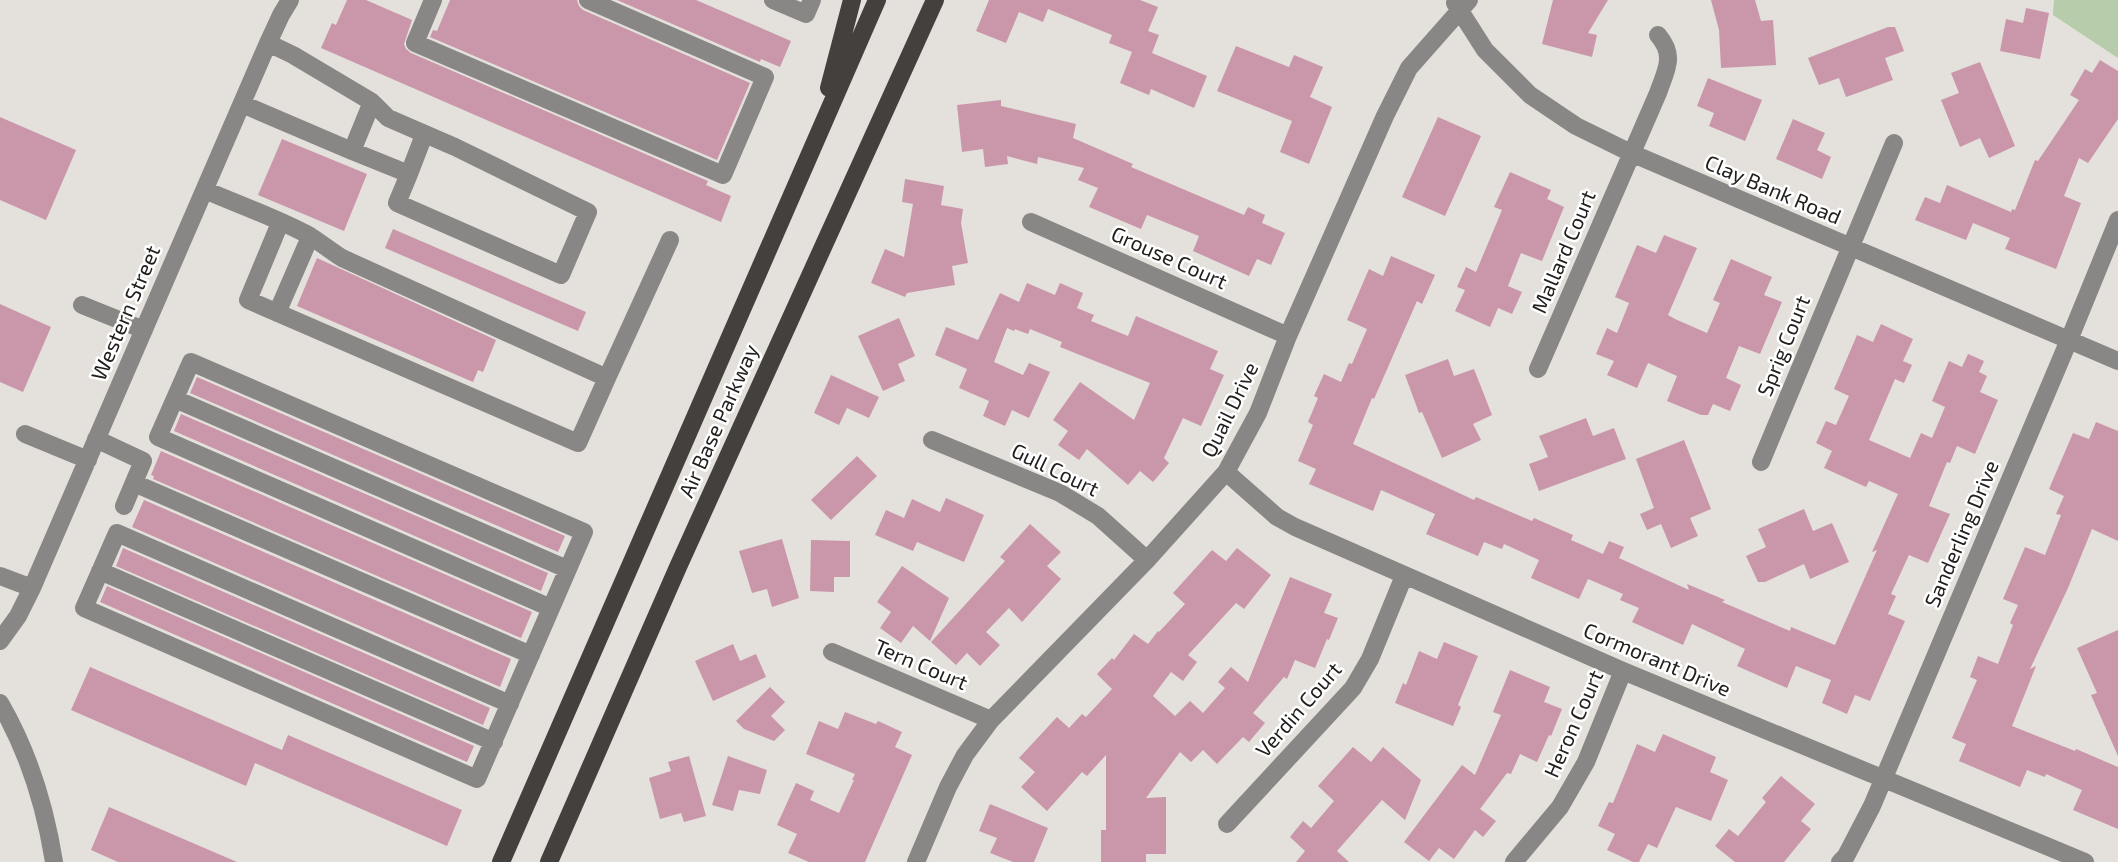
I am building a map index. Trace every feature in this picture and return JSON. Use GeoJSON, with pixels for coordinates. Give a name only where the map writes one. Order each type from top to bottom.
{"type":"FeatureCollection","features":[{"type":"Feature","properties":{"kind":"main road"},"geometry":{"type":"LineString","coordinates":[[817,137],[852,0]]}},
{"type":"Feature","properties":{"kind":"main road","name":"Air Base Parkway"},"geometry":{"type":"LineString","coordinates":[[501,862],[877,0]]}},
{"type":"Feature","properties":{"kind":"main road","name":"Air Base Parkway"},"geometry":{"type":"LineString","coordinates":[[549,862],[683,554],[935,0]]}},
{"type":"Feature","properties":{"kind":"street","name":"Western Street"},"geometry":{"type":"LineString","coordinates":[[0,641],[18,616],[32,588],[268,43],[290,0]]}},
{"type":"Feature","properties":{"kind":"street"},"geometry":{"type":"LineString","coordinates":[[431,1],[415,43],[723,175],[765,77],[588,0]]}},
{"type":"Feature","properties":{"kind":"street"},"geometry":{"type":"LineString","coordinates":[[774,0],[806,14],[812,0]]}},
{"type":"Feature","properties":{"kind":"street","name":"Clay Bank Road"},"geometry":{"type":"LineString","coordinates":[[1461,3],[1485,50],[1530,95],[1576,126],[1631,153],[2118,361]]}},
{"type":"Feature","properties":{"kind":"street","name":"Quail Drive"},"geometry":{"type":"LineString","coordinates":[[916,862],[948,787],[965,755],[991,720],[1147,559],[1226,472],[1258,413],[1288,336],[1385,116],[1409,68],[1461,3]]}},
{"type":"Feature","properties":{"kind":"street","name":"Mallard Court"},"geometry":{"type":"LineString","coordinates":[[1538,369],[1658,93],[1669,62],[1666,44],[1658,35]]}},
{"type":"Feature","properties":{"kind":"street"},"geometry":{"type":"LineString","coordinates":[[268,43],[372,102],[388,118],[588,212],[561,275],[397,203],[424,135]]}},
{"type":"Feature","properties":{"kind":"street"},"geometry":{"type":"LineString","coordinates":[[352,151],[372,102]]}},
{"type":"Feature","properties":{"kind":"street"},"geometry":{"type":"LineString","coordinates":[[242,104],[409,174]]}},
{"type":"Feature","properties":{"kind":"street","name":"Sprig Court"},"geometry":{"type":"LineString","coordinates":[[1761,462],[1894,143]]}},
{"type":"Feature","properties":{"kind":"street"},"geometry":{"type":"LineString","coordinates":[[205,190],[310,237],[342,258],[607,378]]}},
{"type":"Feature","properties":{"kind":"street","name":"Sanderling Drive"},"geometry":{"type":"LineString","coordinates":[[1840,862],[1864,823],[1884,778],[2070,340],[2118,220]]}},
{"type":"Feature","properties":{"kind":"street","name":"Grouse Court"},"geometry":{"type":"LineString","coordinates":[[1031,222],[1288,336]]}},
{"type":"Feature","properties":{"kind":"street"},"geometry":{"type":"LineString","coordinates":[[280,223],[248,300],[578,443],[670,240]]}},
{"type":"Feature","properties":{"kind":"street"},"geometry":{"type":"LineString","coordinates":[[277,313],[310,237]]}},
{"type":"Feature","properties":{"kind":"street"},"geometry":{"type":"LineString","coordinates":[[82,305],[144,330]]}},
{"type":"Feature","properties":{"kind":"street"},"geometry":{"type":"LineString","coordinates":[[509,704],[117,533],[84,608],[477,779],[494,742],[584,532],[191,362],[158,437],[551,608]]}},
{"type":"Feature","properties":{"kind":"street"},"geometry":{"type":"LineString","coordinates":[[175,399],[567,569]]}},
{"type":"Feature","properties":{"kind":"street"},"geometry":{"type":"LineString","coordinates":[[25,433],[88,460]]}},
{"type":"Feature","properties":{"kind":"street"},"geometry":{"type":"LineString","coordinates":[[96,439],[143,461],[124,506]]}},
{"type":"Feature","properties":{"kind":"street","name":"Gull Court"},"geometry":{"type":"LineString","coordinates":[[932,440],[1060,493],[1098,516],[1147,559]]}},
{"type":"Feature","properties":{"kind":"street","name":"Cormorant Drive"},"geometry":{"type":"LineString","coordinates":[[1226,472],[1277,517],[1404,576],[1623,671],[2085,862]]}},
{"type":"Feature","properties":{"kind":"street"},"geometry":{"type":"LineString","coordinates":[[134,484],[530,655]]}},
{"type":"Feature","properties":{"kind":"street"},"geometry":{"type":"LineString","coordinates":[[100,571],[494,742]]}},
{"type":"Feature","properties":{"kind":"street"},"geometry":{"type":"LineString","coordinates":[[0,576],[32,588]]}},
{"type":"Feature","properties":{"kind":"street","name":"Verdin Court"},"geometry":{"type":"LineString","coordinates":[[1227,824],[1353,688],[1370,659],[1404,576]]}},
{"type":"Feature","properties":{"kind":"street","name":"Tern Court"},"geometry":{"type":"LineString","coordinates":[[832,652],[991,720]]}},
{"type":"Feature","properties":{"kind":"street","name":"Heron Court"},"geometry":{"type":"LineString","coordinates":[[1514,862],[1560,807],[1586,762],[1623,671]]}},
{"type":"Feature","properties":{"kind":"street"},"geometry":{"type":"LineString","coordinates":[[0,703],[12,723],[40,793],[54,862]]}},
{"type":"Feature","properties":{"kind":"green space"},"geometry":{"type":"Polygon","coordinates":[[[2054,0],[2118,0],[2118,58],[2053,15],[2054,0]]]}},
{"type":"Feature","properties":{"kind":"building"},"geometry":{"type":"Polygon","coordinates":[[[347,0],[366,0],[412,20],[404,44],[411,53],[708,181],[706,185],[731,196],[721,222],[321,48],[332,23],[336,25],[347,0]]]}},
{"type":"Feature","properties":{"kind":"building"},"geometry":{"type":"Polygon","coordinates":[[[450,0],[577,0],[583,10],[750,83],[717,160],[430,37],[433,30],[437,31],[450,0]]]}},
{"type":"Feature","properties":{"kind":"building"},"geometry":{"type":"Polygon","coordinates":[[[617,0],[696,0],[791,41],[780,67],[761,59],[760,62],[617,0]]]}},
{"type":"Feature","properties":{"kind":"building"},"geometry":{"type":"Polygon","coordinates":[[[989,0],[1140,0],[1158,7],[1148,31],[1159,35],[1152,53],[1207,76],[1194,108],[1151,89],[1149,95],[1120,83],[1132,52],[1109,43],[1112,35],[1048,9],[1043,22],[1019,12],[1006,43],[976,31],[989,0]]]}},
{"type":"Feature","properties":{"kind":"building"},"geometry":{"type":"Polygon","coordinates":[[[1553,0],[1608,0],[1588,33],[1597,35],[1592,57],[1542,44],[1553,0]]]}},
{"type":"Feature","properties":{"kind":"building"},"geometry":{"type":"Polygon","coordinates":[[[1711,0],[1755,0],[1761,21],[1773,20],[1776,65],[1721,68],[1719,30],[1711,0]]]}},
{"type":"Feature","properties":{"kind":"building"},"geometry":{"type":"Polygon","coordinates":[[[2026,8],[2049,13],[2040,59],[2000,51],[2006,19],[2023,23],[2026,8]]]}},
{"type":"Feature","properties":{"kind":"building"},"geometry":{"type":"Polygon","coordinates":[[[1888,27],[1895,27],[1904,51],[1885,58],[1893,80],[1846,97],[1839,78],[1819,85],[1808,58],[1888,27]]]}},
{"type":"Feature","properties":{"kind":"building"},"geometry":{"type":"Polygon","coordinates":[[[1236,46],[1289,67],[1294,55],[1323,67],[1310,97],[1332,107],[1309,164],[1280,152],[1292,121],[1217,91],[1236,46]]]}},
{"type":"Feature","properties":{"kind":"building"},"geometry":{"type":"Polygon","coordinates":[[[2100,60],[2118,71],[2118,119],[2088,163],[2079,158],[2064,196],[2081,203],[2056,269],[2005,249],[2010,238],[1973,223],[1966,240],[1915,220],[1925,197],[1940,203],[1947,185],[2011,212],[2012,209],[2015,210],[2035,160],[2038,161],[2079,100],[2070,95],[2085,69],[2092,73],[2100,60]]]}},
{"type":"Feature","properties":{"kind":"building"},"geometry":{"type":"Polygon","coordinates":[[[1980,62],[2015,146],[1989,158],[1980,138],[1960,147],[1941,100],[1959,93],[1951,73],[1980,62]]]}},
{"type":"Feature","properties":{"kind":"building"},"geometry":{"type":"Polygon","coordinates":[[[1708,78],[1762,100],[1745,141],[1709,126],[1714,113],[1697,106],[1708,78]]]}},
{"type":"Feature","properties":{"kind":"building"},"geometry":{"type":"Polygon","coordinates":[[[1001,100],[1001,106],[1076,124],[1073,138],[1133,164],[1131,167],[1244,215],[1248,207],[1265,215],[1262,223],[1285,233],[1271,265],[1257,259],[1249,276],[1193,251],[1199,236],[1147,215],[1141,229],[1089,207],[1098,188],[1078,180],[1084,168],[1038,157],[1037,164],[1007,156],[1008,164],[985,167],[983,149],[962,152],[957,105],[1001,100]]]}},
{"type":"Feature","properties":{"kind":"building"},"geometry":{"type":"Polygon","coordinates":[[[0,117],[76,150],[46,220],[0,200],[0,117]]]}},
{"type":"Feature","properties":{"kind":"building"},"geometry":{"type":"Polygon","coordinates":[[[1438,117],[1481,136],[1445,216],[1402,197],[1438,117]]]}},
{"type":"Feature","properties":{"kind":"building"},"geometry":{"type":"Polygon","coordinates":[[[1793,119],[1825,133],[1817,150],[1831,157],[1822,179],[1776,159],[1793,119]]]}},
{"type":"Feature","properties":{"kind":"building"},"geometry":{"type":"Polygon","coordinates":[[[282,139],[367,174],[344,231],[258,195],[282,139]]]}},
{"type":"Feature","properties":{"kind":"building"},"geometry":{"type":"Polygon","coordinates":[[[1510,172],[1551,190],[1547,199],[1564,207],[1542,261],[1521,253],[1508,286],[1522,292],[1512,314],[1498,308],[1490,327],[1455,311],[1465,290],[1457,287],[1466,267],[1476,272],[1502,210],[1494,207],[1510,172]]]}},
{"type":"Feature","properties":{"kind":"building"},"geometry":{"type":"Polygon","coordinates":[[[905,179],[944,186],[941,205],[963,209],[961,223],[968,263],[952,266],[955,285],[907,293],[905,297],[871,283],[885,249],[904,257],[913,204],[902,202],[905,179]]]}},
{"type":"Feature","properties":{"kind":"building"},"geometry":{"type":"Polygon","coordinates":[[[393,229],[586,312],[578,331],[385,248],[393,229]]]}},
{"type":"Feature","properties":{"kind":"building"},"geometry":{"type":"Polygon","coordinates":[[[1664,235],[1697,248],[1668,315],[1675,319],[1707,333],[1720,303],[1713,300],[1731,259],[1772,277],[1764,295],[1782,302],[1760,354],[1739,346],[1726,378],[1741,385],[1730,411],[1713,404],[1708,415],[1701,415],[1667,401],[1677,376],[1648,363],[1637,388],[1607,375],[1614,361],[1596,354],[1607,328],[1617,333],[1629,303],[1615,297],[1637,245],[1656,253],[1664,235]]]}},
{"type":"Feature","properties":{"kind":"building"},"geometry":{"type":"Polygon","coordinates":[[[1391,256],[1435,275],[1422,304],[1417,301],[1353,444],[1474,500],[1476,497],[1573,535],[1571,540],[1603,554],[1609,541],[1624,547],[1619,558],[1689,590],[1687,584],[1725,600],[1722,602],[1790,631],[1791,627],[1835,645],[1877,550],[1872,552],[1898,494],[1869,481],[1866,487],[1824,468],[1832,451],[1816,443],[1826,421],[1836,425],[1849,396],[1834,389],[1857,335],[1873,342],[1881,324],[1913,339],[1903,361],[1912,365],[1904,383],[1895,379],[1869,440],[1910,458],[1921,433],[1932,438],[1945,407],[1932,401],[1949,361],[1962,367],[1968,354],[1984,361],[1979,372],[1987,376],[1980,392],[1998,400],[1975,454],[1957,446],[1950,463],[1947,462],[1929,506],[1950,514],[1928,563],[1909,555],[1891,594],[1896,596],[1888,614],[1905,621],[1870,701],[1855,695],[1847,714],[1822,703],[1831,680],[1796,666],[1787,688],[1737,666],[1745,649],[1692,624],[1683,645],[1632,622],[1639,608],[1620,600],[1623,594],[1588,579],[1579,599],[1531,578],[1539,560],[1504,544],[1502,549],[1484,542],[1478,556],[1426,534],[1435,514],[1381,490],[1373,511],[1309,484],[1316,469],[1298,461],[1313,425],[1308,422],[1318,398],[1314,396],[1324,374],[1341,382],[1349,363],[1352,364],[1367,329],[1347,320],[1369,269],[1383,276],[1391,256]]]}},
{"type":"Feature","properties":{"kind":"building"},"geometry":{"type":"Polygon","coordinates":[[[317,258],[496,340],[483,372],[478,370],[473,382],[297,306],[317,258]]]}},
{"type":"Feature","properties":{"kind":"building"},"geometry":{"type":"Polygon","coordinates":[[[1027,283],[1055,295],[1060,283],[1083,293],[1077,308],[1094,315],[1091,321],[1128,336],[1136,316],[1218,351],[1210,369],[1224,375],[1201,426],[1183,418],[1164,458],[1169,463],[1153,482],[1140,471],[1128,485],[1087,449],[1079,460],[1058,445],[1068,431],[1053,420],[1080,382],[1134,420],[1150,383],[1060,347],[1062,342],[1030,329],[1028,334],[1007,328],[994,362],[1023,375],[1029,363],[1050,372],[1029,418],[1012,410],[1005,426],[983,416],[989,401],[959,388],[967,369],[935,355],[946,327],[978,340],[1000,293],[1019,302],[1027,283]]]}},
{"type":"Feature","properties":{"kind":"building"},"geometry":{"type":"Polygon","coordinates":[[[0,304],[51,327],[23,392],[0,382],[0,304]]]}},
{"type":"Feature","properties":{"kind":"building"},"geometry":{"type":"Polygon","coordinates":[[[899,318],[915,356],[898,364],[905,381],[883,391],[858,336],[899,318]]]}},
{"type":"Feature","properties":{"kind":"building"},"geometry":{"type":"Polygon","coordinates":[[[1448,359],[1454,376],[1474,369],[1492,415],[1473,424],[1481,440],[1442,458],[1422,412],[1419,413],[1405,375],[1448,359]]]}},
{"type":"Feature","properties":{"kind":"building"},"geometry":{"type":"Polygon","coordinates":[[[831,375],[879,397],[869,418],[847,408],[839,425],[814,413],[831,375]]]}},
{"type":"Feature","properties":{"kind":"building"},"geometry":{"type":"Polygon","coordinates":[[[197,377],[565,536],[558,552],[190,393],[197,377]]]}},
{"type":"Feature","properties":{"kind":"building"},"geometry":{"type":"Polygon","coordinates":[[[181,414],[548,573],[541,591],[174,431],[181,414]]]}},
{"type":"Feature","properties":{"kind":"building"},"geometry":{"type":"Polygon","coordinates":[[[1586,418],[1593,436],[1614,428],[1626,459],[1539,491],[1529,464],[1548,457],[1539,436],[1586,418]]]}},
{"type":"Feature","properties":{"kind":"building"},"geometry":{"type":"Polygon","coordinates":[[[2096,422],[2118,431],[2118,541],[2092,529],[2030,669],[2036,666],[2012,726],[2118,767],[2118,829],[2073,810],[2082,790],[2046,774],[2045,777],[2027,770],[2020,787],[1959,761],[1966,744],[1952,738],[1977,680],[1970,677],[1978,656],[1998,664],[2013,625],[2010,623],[2018,605],[2003,599],[2025,547],[2045,555],[2061,515],[2056,514],[2064,496],[2049,489],[2073,433],[2089,439],[2096,422]]]}},
{"type":"Feature","properties":{"kind":"building"},"geometry":{"type":"Polygon","coordinates":[[[1684,440],[1711,509],[1690,518],[1698,536],[1671,548],[1661,524],[1647,530],[1640,514],[1654,508],[1636,459],[1684,440]]]}},
{"type":"Feature","properties":{"kind":"building"},"geometry":{"type":"Polygon","coordinates":[[[161,451],[532,612],[521,638],[153,479],[154,476],[151,475],[161,451]]]}},
{"type":"Feature","properties":{"kind":"building"},"geometry":{"type":"Polygon","coordinates":[[[857,456],[877,476],[831,520],[811,500],[857,456]]]}},
{"type":"Feature","properties":{"kind":"building"},"geometry":{"type":"Polygon","coordinates":[[[946,498],[984,515],[964,562],[917,542],[913,551],[875,535],[886,510],[904,518],[912,499],[940,512],[946,498]]]}},
{"type":"Feature","properties":{"kind":"building"},"geometry":{"type":"Polygon","coordinates":[[[144,500],[511,659],[500,687],[132,527],[144,500]]]}},
{"type":"Feature","properties":{"kind":"building"},"geometry":{"type":"Polygon","coordinates":[[[1804,509],[1813,531],[1832,523],[1849,562],[1810,579],[1804,564],[1765,582],[1758,582],[1746,556],[1766,547],[1758,529],[1804,509]]]}},
{"type":"Feature","properties":{"kind":"building"},"geometry":{"type":"Polygon","coordinates":[[[1030,524],[1061,552],[1047,566],[1061,579],[1022,622],[1009,608],[986,632],[1000,645],[980,666],[967,653],[956,665],[931,642],[1005,561],[1000,557],[1030,524]]]}},
{"type":"Feature","properties":{"kind":"building"},"geometry":{"type":"Polygon","coordinates":[[[782,539],[799,598],[772,607],[767,589],[752,593],[739,551],[782,539]]]}},
{"type":"Feature","properties":{"kind":"building"},"geometry":{"type":"Polygon","coordinates":[[[811,540],[850,541],[850,577],[834,577],[834,592],[810,591],[811,540]]]}},
{"type":"Feature","properties":{"kind":"building"},"geometry":{"type":"Polygon","coordinates":[[[123,548],[490,708],[483,725],[116,566],[123,548]]]}},
{"type":"Feature","properties":{"kind":"building"},"geometry":{"type":"Polygon","coordinates":[[[1237,548],[1271,575],[1244,609],[1236,603],[1188,655],[1197,662],[1183,681],[1171,672],[1153,696],[1175,716],[1190,701],[1203,713],[1225,688],[1218,682],[1231,667],[1248,682],[1290,577],[1332,594],[1324,613],[1338,618],[1329,640],[1327,639],[1315,668],[1295,660],[1287,679],[1284,677],[1253,713],[1265,723],[1249,742],[1243,737],[1217,764],[1203,750],[1191,762],[1180,752],[1146,798],[1166,797],[1166,854],[1146,854],[1146,862],[1101,862],[1101,830],[1106,830],[1106,755],[1087,776],[1082,772],[1047,811],[1021,787],[1035,772],[1019,758],[1057,717],[1069,728],[1082,714],[1086,717],[1112,689],[1097,674],[1112,658],[1114,660],[1134,634],[1148,644],[1185,604],[1173,593],[1212,550],[1226,561],[1237,548]]]}},
{"type":"Feature","properties":{"kind":"building"},"geometry":{"type":"Polygon","coordinates":[[[902,566],[949,598],[930,641],[913,626],[901,643],[880,628],[891,612],[877,602],[902,566]]]}},
{"type":"Feature","properties":{"kind":"building"},"geometry":{"type":"Polygon","coordinates":[[[107,586],[474,746],[467,762],[100,602],[107,586]]]}},
{"type":"Feature","properties":{"kind":"building"},"geometry":{"type":"Polygon","coordinates":[[[2118,630],[2118,756],[2091,695],[2097,693],[2077,648],[2118,630]]]}},
{"type":"Feature","properties":{"kind":"building"},"geometry":{"type":"Polygon","coordinates":[[[1444,642],[1478,656],[1458,705],[1461,707],[1453,726],[1395,703],[1403,683],[1406,685],[1419,651],[1437,659],[1444,642]]]}},
{"type":"Feature","properties":{"kind":"building"},"geometry":{"type":"Polygon","coordinates":[[[733,644],[740,661],[756,654],[766,677],[713,701],[695,661],[733,644]]]}},
{"type":"Feature","properties":{"kind":"building"},"geometry":{"type":"Polygon","coordinates":[[[90,667],[282,750],[288,735],[462,810],[447,846],[255,763],[246,786],[71,710],[90,667]]]}},
{"type":"Feature","properties":{"kind":"building"},"geometry":{"type":"Polygon","coordinates":[[[1510,670],[1550,687],[1544,702],[1562,709],[1551,736],[1549,735],[1537,762],[1520,754],[1511,774],[1507,773],[1480,809],[1496,821],[1483,837],[1475,830],[1454,859],[1439,848],[1429,861],[1404,842],[1462,765],[1475,775],[1501,715],[1493,712],[1510,670]]]}},
{"type":"Feature","properties":{"kind":"building"},"geometry":{"type":"Polygon","coordinates":[[[770,687],[785,702],[771,716],[785,730],[774,741],[744,729],[736,721],[770,687]]]}},
{"type":"Feature","properties":{"kind":"building"},"geometry":{"type":"Polygon","coordinates":[[[845,712],[876,724],[878,721],[902,732],[895,747],[912,755],[865,862],[809,862],[788,853],[797,834],[777,825],[796,783],[814,791],[810,800],[839,813],[855,774],[806,754],[819,721],[838,729],[845,712]]]}},
{"type":"Feature","properties":{"kind":"building"},"geometry":{"type":"Polygon","coordinates":[[[1663,734],[1716,757],[1710,772],[1728,780],[1711,821],[1676,807],[1657,848],[1648,844],[1639,862],[1633,862],[1607,850],[1615,834],[1598,826],[1609,802],[1613,803],[1637,744],[1655,752],[1663,734]]]}},
{"type":"Feature","properties":{"kind":"building"},"geometry":{"type":"Polygon","coordinates":[[[1353,747],[1371,762],[1383,747],[1421,780],[1405,820],[1382,800],[1337,851],[1349,862],[1296,862],[1305,851],[1290,837],[1303,821],[1311,828],[1334,801],[1318,786],[1353,747]]]}},
{"type":"Feature","properties":{"kind":"building"},"geometry":{"type":"Polygon","coordinates":[[[689,756],[706,816],[684,822],[681,813],[660,819],[649,778],[671,771],[668,762],[689,756]]]}},
{"type":"Feature","properties":{"kind":"building"},"geometry":{"type":"Polygon","coordinates":[[[728,756],[767,770],[760,794],[739,790],[733,811],[712,805],[728,756]]]}},
{"type":"Feature","properties":{"kind":"building"},"geometry":{"type":"Polygon","coordinates":[[[1781,776],[1815,804],[1801,821],[1811,829],[1784,862],[1735,862],[1715,846],[1729,829],[1738,836],[1766,802],[1762,798],[1781,776]]]}},
{"type":"Feature","properties":{"kind":"building"},"geometry":{"type":"Polygon","coordinates":[[[990,804],[1048,828],[1034,862],[1013,862],[990,853],[997,838],[979,831],[990,804]]]}},
{"type":"Feature","properties":{"kind":"building"},"geometry":{"type":"Polygon","coordinates":[[[109,807],[237,862],[118,862],[91,850],[109,807]]]}}]}
